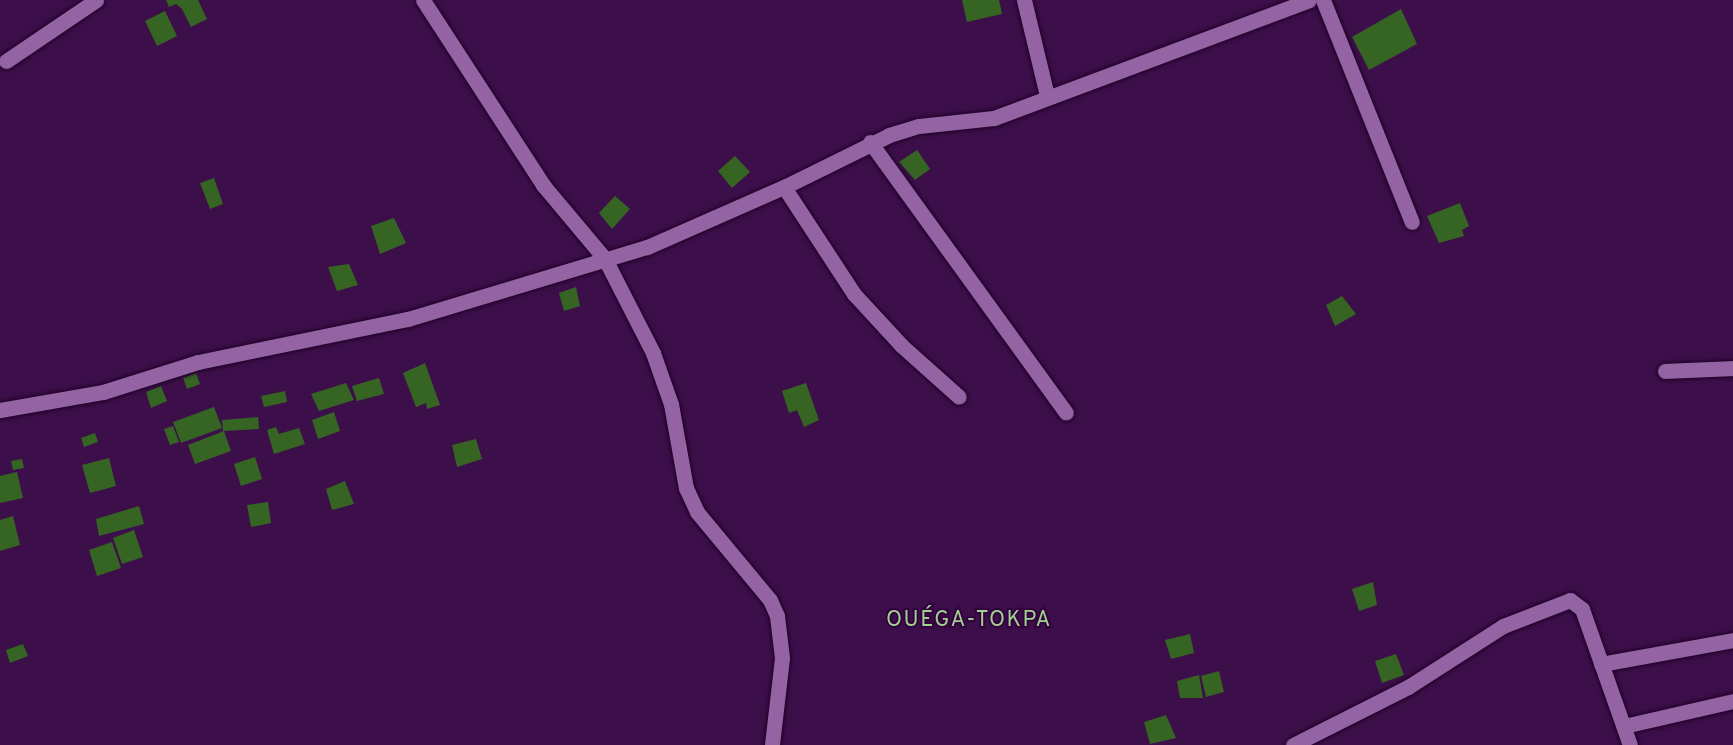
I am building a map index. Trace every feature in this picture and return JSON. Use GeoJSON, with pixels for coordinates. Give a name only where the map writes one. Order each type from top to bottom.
{"type":"FeatureCollection","features":[{"type":"Feature","properties":{"kind":"street"},"geometry":{"type":"LineString","coordinates":[[6,61],[96,0]]}},
{"type":"Feature","properties":{"kind":"street"},"geometry":{"type":"LineString","coordinates":[[423,0],[543,185],[605,259],[653,354],[671,404],[686,488],[697,512],[770,600],[777,616],[782,658],[772,745]]}},
{"type":"Feature","properties":{"kind":"street"},"geometry":{"type":"LineString","coordinates":[[1024,0],[1047,96]]}},
{"type":"Feature","properties":{"kind":"street"},"geometry":{"type":"LineString","coordinates":[[0,410],[103,392],[198,362],[408,319],[647,247],[784,188],[870,142],[919,126],[994,118],[1047,96],[1240,29],[1310,0]]}},
{"type":"Feature","properties":{"kind":"street"},"geometry":{"type":"LineString","coordinates":[[1323,0],[1412,222]]}},
{"type":"Feature","properties":{"kind":"street"},"geometry":{"type":"LineString","coordinates":[[870,142],[1066,413]]}},
{"type":"Feature","properties":{"kind":"street"},"geometry":{"type":"LineString","coordinates":[[784,188],[854,294],[902,346],[959,397]]}},
{"type":"Feature","properties":{"kind":"street"},"geometry":{"type":"LineString","coordinates":[[1665,371],[1733,368]]}},
{"type":"Feature","properties":{"kind":"street"},"geometry":{"type":"LineString","coordinates":[[1293,745],[1383,701],[1503,626],[1555,602],[1570,600],[1582,609],[1630,745]]}},
{"type":"Feature","properties":{"kind":"street"},"geometry":{"type":"LineString","coordinates":[[1601,664],[1733,640]]}},
{"type":"Feature","properties":{"kind":"street"},"geometry":{"type":"LineString","coordinates":[[1624,726],[1733,700]]}},
{"type":"Feature","properties":{"kind":"building"},"geometry":{"type":"Polygon","coordinates":[[[166,0],[198,0],[207,19],[191,27],[182,9],[176,4],[169,7],[166,0]]]}},
{"type":"Feature","properties":{"kind":"building"},"geometry":{"type":"Polygon","coordinates":[[[962,0],[999,0],[1002,14],[967,22],[962,0]]]}},
{"type":"Feature","properties":{"kind":"building"},"geometry":{"type":"Polygon","coordinates":[[[1401,9],[1417,44],[1369,70],[1352,37],[1401,9]]]}},
{"type":"Feature","properties":{"kind":"building"},"geometry":{"type":"Polygon","coordinates":[[[165,11],[177,36],[157,46],[145,21],[165,11]]]}},
{"type":"Feature","properties":{"kind":"building"},"geometry":{"type":"Polygon","coordinates":[[[917,150],[930,169],[915,180],[899,162],[917,150]]]}},
{"type":"Feature","properties":{"kind":"building"},"geometry":{"type":"Polygon","coordinates":[[[735,156],[750,172],[732,188],[718,171],[735,156]]]}},
{"type":"Feature","properties":{"kind":"building"},"geometry":{"type":"Polygon","coordinates":[[[214,178],[223,204],[210,209],[200,183],[214,178]]]}},
{"type":"Feature","properties":{"kind":"building"},"geometry":{"type":"Polygon","coordinates":[[[615,196],[630,209],[612,229],[599,213],[615,196]]]}},
{"type":"Feature","properties":{"kind":"building"},"geometry":{"type":"Polygon","coordinates":[[[1460,203],[1469,226],[1462,230],[1464,236],[1439,243],[1427,216],[1460,203]]]}},
{"type":"Feature","properties":{"kind":"building"},"geometry":{"type":"Polygon","coordinates":[[[394,218],[406,243],[380,254],[371,226],[394,218]]]}},
{"type":"Feature","properties":{"kind":"building"},"geometry":{"type":"Polygon","coordinates":[[[349,264],[358,285],[337,291],[328,267],[349,264]]]}},
{"type":"Feature","properties":{"kind":"building"},"geometry":{"type":"Polygon","coordinates":[[[576,287],[580,306],[564,311],[559,293],[576,287]]]}},
{"type":"Feature","properties":{"kind":"building"},"geometry":{"type":"Polygon","coordinates":[[[1342,296],[1356,314],[1335,326],[1326,305],[1342,296]]]}},
{"type":"Feature","properties":{"kind":"building"},"geometry":{"type":"Polygon","coordinates":[[[425,363],[440,405],[427,409],[426,403],[416,407],[403,373],[425,363]]]}},
{"type":"Feature","properties":{"kind":"building"},"geometry":{"type":"Polygon","coordinates":[[[196,373],[200,384],[187,389],[183,378],[196,373]]]}},
{"type":"Feature","properties":{"kind":"building"},"geometry":{"type":"Polygon","coordinates":[[[379,378],[384,394],[357,401],[352,386],[379,378]]]}},
{"type":"Feature","properties":{"kind":"building"},"geometry":{"type":"Polygon","coordinates":[[[346,383],[354,400],[319,411],[311,394],[346,383]]]}},
{"type":"Feature","properties":{"kind":"building"},"geometry":{"type":"Polygon","coordinates":[[[806,383],[819,420],[804,427],[797,410],[789,413],[782,391],[806,383]]]}},
{"type":"Feature","properties":{"kind":"building"},"geometry":{"type":"Polygon","coordinates":[[[161,386],[167,401],[151,408],[146,392],[161,386]]]}},
{"type":"Feature","properties":{"kind":"building"},"geometry":{"type":"Polygon","coordinates":[[[285,391],[287,402],[264,407],[261,396],[285,391]]]}},
{"type":"Feature","properties":{"kind":"building"},"geometry":{"type":"Polygon","coordinates":[[[214,407],[222,428],[181,443],[173,422],[214,407]]]}},
{"type":"Feature","properties":{"kind":"building"},"geometry":{"type":"Polygon","coordinates":[[[334,412],[340,431],[318,439],[312,420],[334,412]]]}},
{"type":"Feature","properties":{"kind":"building"},"geometry":{"type":"Polygon","coordinates":[[[258,417],[259,429],[223,431],[222,420],[258,417]]]}},
{"type":"Feature","properties":{"kind":"building"},"geometry":{"type":"Polygon","coordinates":[[[173,426],[179,442],[170,445],[164,429],[173,426]]]}},
{"type":"Feature","properties":{"kind":"building"},"geometry":{"type":"Polygon","coordinates":[[[276,427],[279,434],[299,428],[305,444],[274,454],[267,430],[276,427]]]}},
{"type":"Feature","properties":{"kind":"building"},"geometry":{"type":"Polygon","coordinates":[[[224,431],[231,451],[195,464],[188,445],[224,431]]]}},
{"type":"Feature","properties":{"kind":"building"},"geometry":{"type":"Polygon","coordinates":[[[95,433],[98,442],[84,447],[81,438],[95,433]]]}},
{"type":"Feature","properties":{"kind":"building"},"geometry":{"type":"Polygon","coordinates":[[[476,439],[482,459],[457,467],[452,445],[476,439]]]}},
{"type":"Feature","properties":{"kind":"building"},"geometry":{"type":"Polygon","coordinates":[[[255,457],[262,479],[241,486],[234,464],[255,457]]]}},
{"type":"Feature","properties":{"kind":"building"},"geometry":{"type":"Polygon","coordinates":[[[109,458],[116,486],[90,493],[82,465],[109,458]]]}},
{"type":"Feature","properties":{"kind":"building"},"geometry":{"type":"Polygon","coordinates":[[[22,459],[24,468],[13,470],[11,461],[22,459]]]}},
{"type":"Feature","properties":{"kind":"building"},"geometry":{"type":"Polygon","coordinates":[[[17,472],[23,498],[0,503],[0,476],[17,472]]]}},
{"type":"Feature","properties":{"kind":"building"},"geometry":{"type":"Polygon","coordinates":[[[345,481],[354,504],[332,510],[326,489],[345,481]]]}},
{"type":"Feature","properties":{"kind":"building"},"geometry":{"type":"Polygon","coordinates":[[[268,502],[271,523],[251,527],[247,505],[268,502]]]}},
{"type":"Feature","properties":{"kind":"building"},"geometry":{"type":"Polygon","coordinates":[[[139,506],[144,524],[99,536],[96,519],[139,506]]]}},
{"type":"Feature","properties":{"kind":"building"},"geometry":{"type":"Polygon","coordinates":[[[13,516],[20,545],[0,551],[0,520],[13,516]]]}},
{"type":"Feature","properties":{"kind":"building"},"geometry":{"type":"Polygon","coordinates":[[[134,530],[143,557],[122,564],[113,538],[134,530]]]}},
{"type":"Feature","properties":{"kind":"building"},"geometry":{"type":"Polygon","coordinates":[[[112,542],[121,568],[97,576],[89,550],[112,542]]]}},
{"type":"Feature","properties":{"kind":"building"},"geometry":{"type":"Polygon","coordinates":[[[1373,582],[1377,605],[1359,611],[1352,589],[1373,582]]]}},
{"type":"Feature","properties":{"kind":"building"},"geometry":{"type":"Polygon","coordinates":[[[1190,634],[1194,653],[1171,659],[1165,640],[1190,634]]]}},
{"type":"Feature","properties":{"kind":"building"},"geometry":{"type":"Polygon","coordinates":[[[23,644],[28,656],[10,663],[6,650],[23,644]]]}},
{"type":"Feature","properties":{"kind":"building"},"geometry":{"type":"Polygon","coordinates":[[[1396,654],[1404,675],[1382,683],[1375,661],[1396,654]]]}},
{"type":"Feature","properties":{"kind":"building"},"geometry":{"type":"Polygon","coordinates":[[[1219,671],[1224,692],[1206,697],[1201,676],[1219,671]]]}},
{"type":"Feature","properties":{"kind":"building"},"geometry":{"type":"Polygon","coordinates":[[[1199,675],[1203,698],[1180,698],[1177,681],[1199,675]]]}},
{"type":"Feature","properties":{"kind":"building"},"geometry":{"type":"Polygon","coordinates":[[[1166,715],[1176,738],[1150,744],[1144,722],[1166,715]]]}},
{"type":"Feature","properties":{"kind":"district","name":"OUÉGA-TOKPA"},"geometry":{"type":"Point","coordinates":[969,621]}}]}
